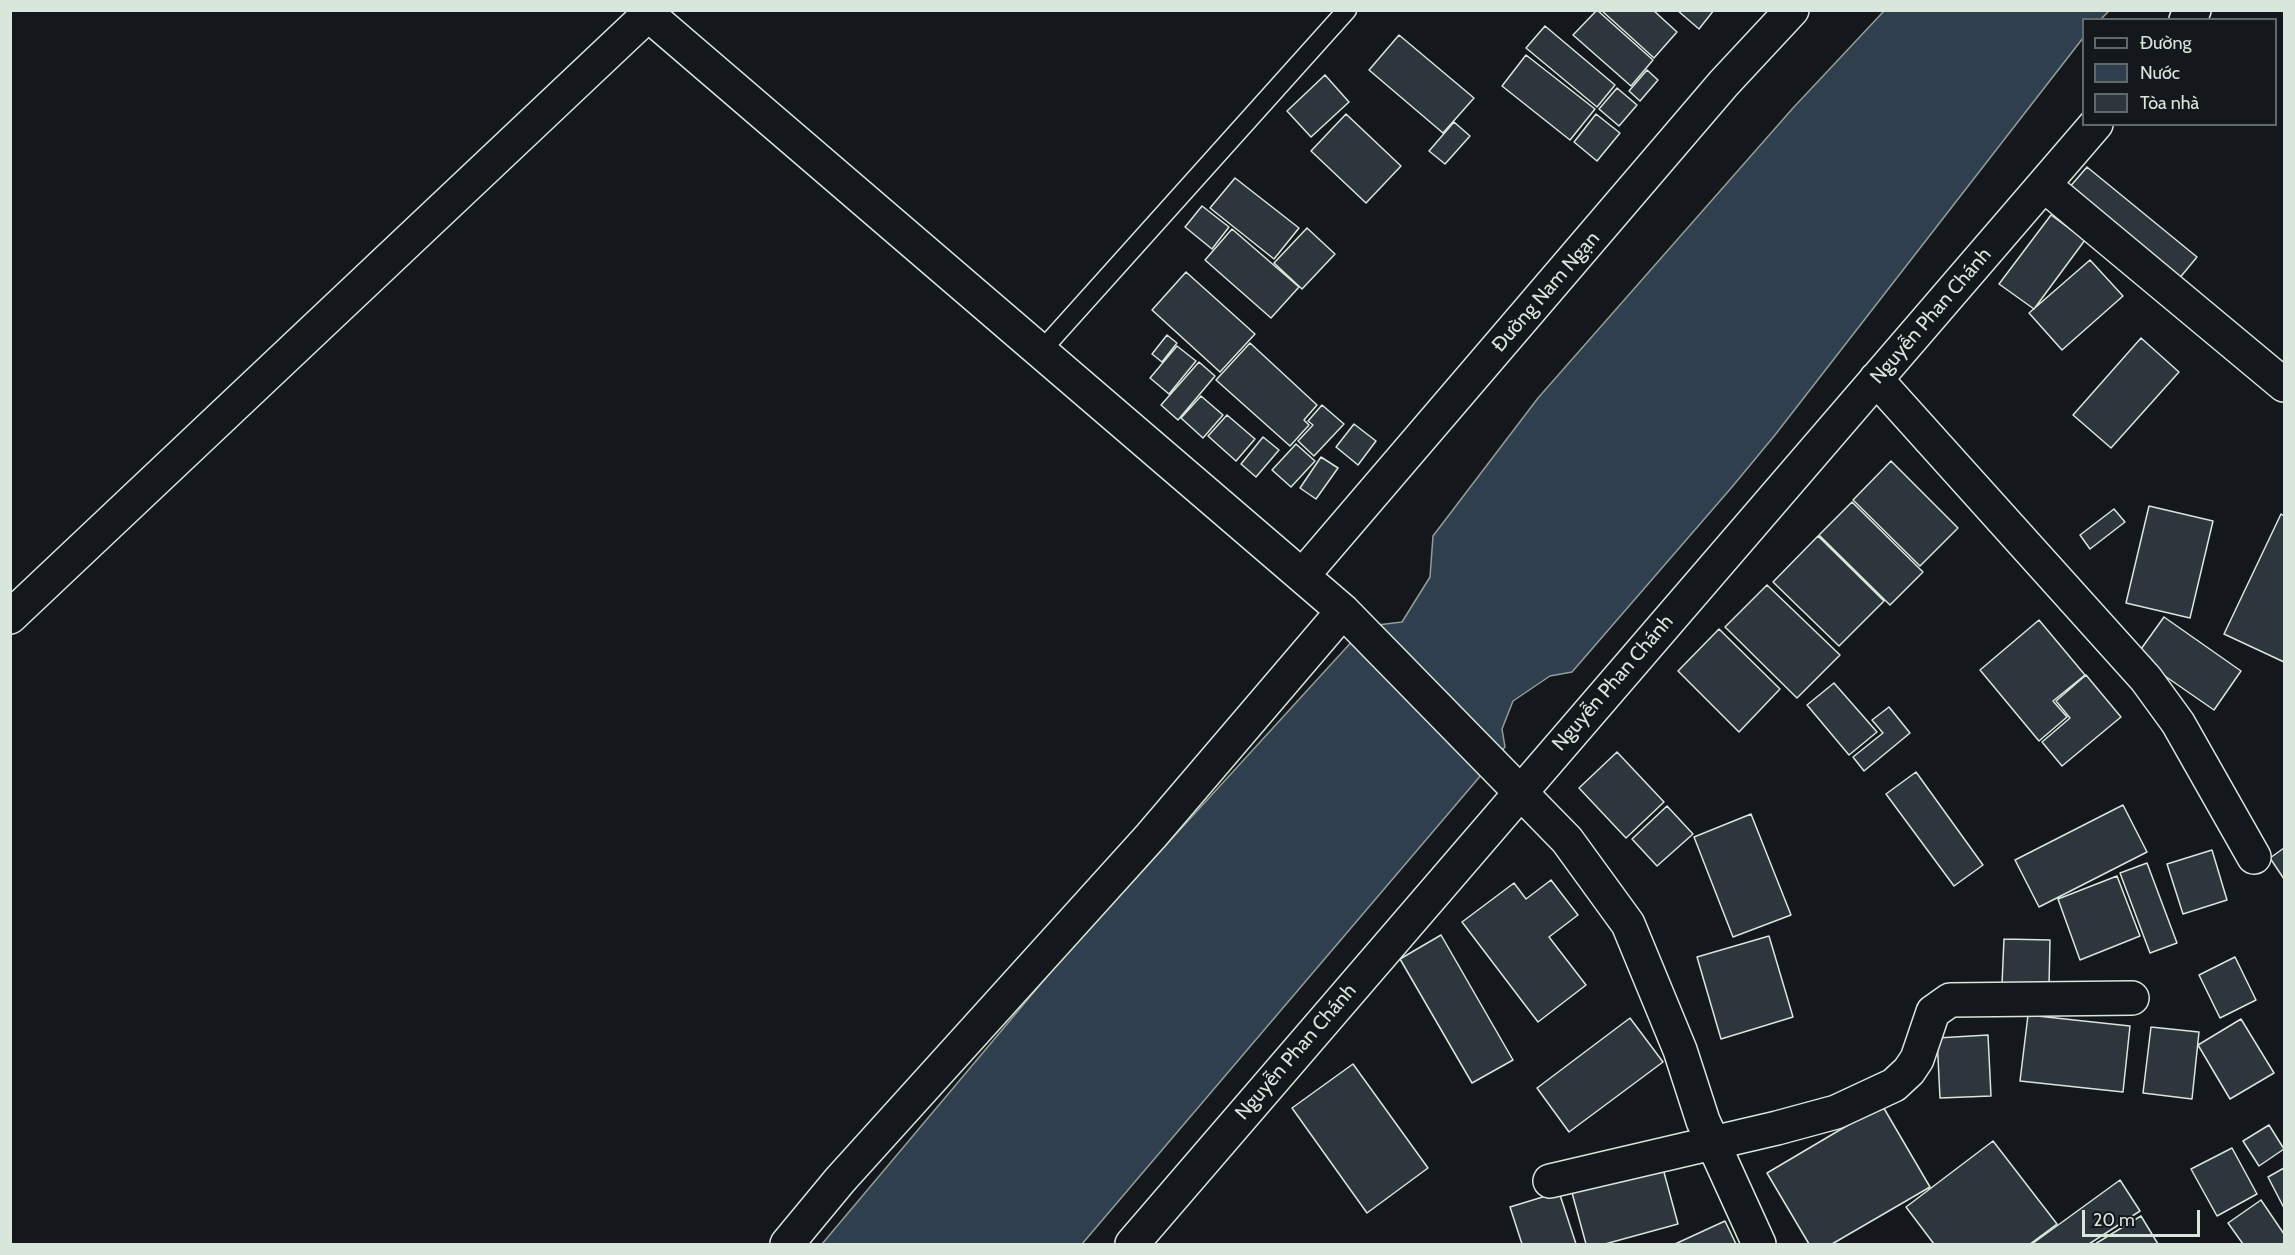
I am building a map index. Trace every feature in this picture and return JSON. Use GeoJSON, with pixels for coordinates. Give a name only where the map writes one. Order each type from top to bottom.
{"type":"FeatureCollection","features":[{"type":"Feature","properties":{"kind":"street"},"geometry":{"type":"LineString","coordinates":[[10,617],[648,12],[1303,575],[1351,619],[1510,779],[1567,840],[1628,924],[1680,1050],[1713,1143],[1759,1245]]}},
{"type":"Feature","properties":{"kind":"street","name":"Đường Nam Ngạn"},"geometry":{"type":"LineString","coordinates":[[1303,575],[1784,13]]}},
{"type":"Feature","properties":{"kind":"street","name":"Nguyễn Phan Chánh"},"geometry":{"type":"LineString","coordinates":[[1132,1245],[1510,779],[1876,380],[2094,126]]}},
{"type":"Feature","properties":{"kind":"street"},"geometry":{"type":"LineString","coordinates":[[2044,185],[2284,385]]}},
{"type":"Feature","properties":{"kind":"street"},"geometry":{"type":"LineString","coordinates":[[1876,380],[2146,679],[2178,723],[2254,857]]}},
{"type":"Feature","properties":{"kind":"street"},"geometry":{"type":"LineString","coordinates":[[787,1245],[840,1179],[1351,619]]}},
{"type":"Feature","properties":{"kind":"street"},"geometry":{"type":"LineString","coordinates":[[1550,1181],[1836,1112],[1893,1085],[1909,1071],[1917,1059],[1933,1012],[1950,1000],[2132,998]]}},
{"type":"Feature","properties":{"kind":"lane"},"geometry":{"type":"LineString","coordinates":[[1041,351],[1347,10]]}},
{"type":"Feature","properties":{"kind":"water"},"geometry":{"type":"Polygon","coordinates":[[[1884,11],[2109,11],[2102,18],[2082,18],[2082,39],[1775,435],[1732,487],[1572,672],[1550,676],[1513,701],[1502,729],[1505,747],[1082,1244],[822,1244],[1060,961],[1356,637],[1369,626],[1402,622],[1430,577],[1433,536],[1538,398],[1793,108],[1884,11]]]}},
{"type":"Feature","properties":{"kind":"building"},"geometry":{"type":"Polygon","coordinates":[[[1597,10],[1653,60],[1631,86],[1573,35],[1597,10]]]}},
{"type":"Feature","properties":{"kind":"building"},"geometry":{"type":"Polygon","coordinates":[[[1601,10],[1653,10],[1677,32],[1654,58],[1601,10]]]}},
{"type":"Feature","properties":{"kind":"building"},"geometry":{"type":"Polygon","coordinates":[[[1677,10],[1714,10],[1699,29],[1677,10]]]}},
{"type":"Feature","properties":{"kind":"building"},"geometry":{"type":"Polygon","coordinates":[[[1545,26],[1615,85],[1597,107],[1526,48],[1545,26]]]}},
{"type":"Feature","properties":{"kind":"building"},"geometry":{"type":"Polygon","coordinates":[[[1399,35],[1474,98],[1443,133],[1369,70],[1399,35]]]}},
{"type":"Feature","properties":{"kind":"building"},"geometry":{"type":"Polygon","coordinates":[[[1526,55],[1595,109],[1570,140],[1502,86],[1526,55]]]}},
{"type":"Feature","properties":{"kind":"building"},"geometry":{"type":"Polygon","coordinates":[[[1647,70],[1658,80],[1640,101],[1629,91],[1647,70]]]}},
{"type":"Feature","properties":{"kind":"building"},"geometry":{"type":"Polygon","coordinates":[[[1325,75],[1349,102],[1311,137],[1287,111],[1325,75]]]}},
{"type":"Feature","properties":{"kind":"building"},"geometry":{"type":"Polygon","coordinates":[[[1617,88],[1637,105],[1619,126],[1599,109],[1617,88]]]}},
{"type":"Feature","properties":{"kind":"building"},"geometry":{"type":"Polygon","coordinates":[[[1346,114],[1401,166],[1366,203],[1311,151],[1346,114]]]}},
{"type":"Feature","properties":{"kind":"building"},"geometry":{"type":"Polygon","coordinates":[[[1596,114],[1620,133],[1597,161],[1574,142],[1596,114]]]}},
{"type":"Feature","properties":{"kind":"building"},"geometry":{"type":"Polygon","coordinates":[[[1454,122],[1470,136],[1445,164],[1429,151],[1454,122]]]}},
{"type":"Feature","properties":{"kind":"building"},"geometry":{"type":"Polygon","coordinates":[[[2087,167],[2197,257],[2173,286],[2062,196],[2087,167]]]}},
{"type":"Feature","properties":{"kind":"building"},"geometry":{"type":"Polygon","coordinates":[[[1235,178],[1299,228],[1274,259],[1210,208],[1235,178]]]}},
{"type":"Feature","properties":{"kind":"building"},"geometry":{"type":"Polygon","coordinates":[[[1202,206],[1229,227],[1212,249],[1185,227],[1202,206]]]}},
{"type":"Feature","properties":{"kind":"building"},"geometry":{"type":"Polygon","coordinates":[[[2051,215],[2085,240],[2034,309],[1999,284],[2051,215]]]}},
{"type":"Feature","properties":{"kind":"building"},"geometry":{"type":"Polygon","coordinates":[[[1307,228],[1335,254],[1302,289],[1274,263],[1307,228]]]}},
{"type":"Feature","properties":{"kind":"building"},"geometry":{"type":"Polygon","coordinates":[[[1232,229],[1299,287],[1271,318],[1205,260],[1232,229]]]}},
{"type":"Feature","properties":{"kind":"building"},"geometry":{"type":"Polygon","coordinates":[[[2090,260],[2123,296],[2062,350],[2029,313],[2090,260]]]}},
{"type":"Feature","properties":{"kind":"building"},"geometry":{"type":"Polygon","coordinates":[[[1186,272],[1255,334],[1220,372],[1152,310],[1186,272]]]}},
{"type":"Feature","properties":{"kind":"building"},"geometry":{"type":"Polygon","coordinates":[[[1167,335],[1177,343],[1162,362],[1152,354],[1167,335]]]}},
{"type":"Feature","properties":{"kind":"building"},"geometry":{"type":"Polygon","coordinates":[[[2141,338],[2179,372],[2111,448],[2073,415],[2141,338]]]}},
{"type":"Feature","properties":{"kind":"building"},"geometry":{"type":"Polygon","coordinates":[[[1250,343],[1317,405],[1304,420],[1309,425],[1290,446],[1216,380],[1250,343]]]}},
{"type":"Feature","properties":{"kind":"building"},"geometry":{"type":"Polygon","coordinates":[[[1177,346],[1196,361],[1169,394],[1150,378],[1177,346]]]}},
{"type":"Feature","properties":{"kind":"building"},"geometry":{"type":"Polygon","coordinates":[[[1199,362],[1215,376],[1178,420],[1161,405],[1199,362]]]}},
{"type":"Feature","properties":{"kind":"building"},"geometry":{"type":"Polygon","coordinates":[[[1201,396],[1223,415],[1203,438],[1181,418],[1201,396]]]}},
{"type":"Feature","properties":{"kind":"building"},"geometry":{"type":"Polygon","coordinates":[[[1322,405],[1344,424],[1314,456],[1298,441],[1313,425],[1308,421],[1322,405]]]}},
{"type":"Feature","properties":{"kind":"building"},"geometry":{"type":"Polygon","coordinates":[[[1227,415],[1255,439],[1236,461],[1208,436],[1227,415]]]}},
{"type":"Feature","properties":{"kind":"building"},"geometry":{"type":"Polygon","coordinates":[[[1354,424],[1376,441],[1358,465],[1336,447],[1354,424]]]}},
{"type":"Feature","properties":{"kind":"building"},"geometry":{"type":"Polygon","coordinates":[[[1263,437],[1279,450],[1256,477],[1241,464],[1263,437]]]}},
{"type":"Feature","properties":{"kind":"building"},"geometry":{"type":"Polygon","coordinates":[[[1296,444],[1315,461],[1291,487],[1272,470],[1296,444]]]}},
{"type":"Feature","properties":{"kind":"building"},"geometry":{"type":"Polygon","coordinates":[[[1321,457],[1338,468],[1316,499],[1300,488],[1321,457]]]}},
{"type":"Feature","properties":{"kind":"building"},"geometry":{"type":"Polygon","coordinates":[[[1891,461],[1958,528],[1920,566],[1853,500],[1891,461]]]}},
{"type":"Feature","properties":{"kind":"building"},"geometry":{"type":"Polygon","coordinates":[[[1852,502],[1923,572],[1890,605],[1819,535],[1852,502]]]}},
{"type":"Feature","properties":{"kind":"building"},"geometry":{"type":"Polygon","coordinates":[[[2149,506],[2213,521],[2190,618],[2126,603],[2149,506]]]}},
{"type":"Feature","properties":{"kind":"building"},"geometry":{"type":"Polygon","coordinates":[[[2114,509],[2125,522],[2090,549],[2080,535],[2114,509]]]}},
{"type":"Feature","properties":{"kind":"building"},"geometry":{"type":"Polygon","coordinates":[[[2281,514],[2284,516],[2284,662],[2224,634],[2281,514]]]}},
{"type":"Feature","properties":{"kind":"building"},"geometry":{"type":"Polygon","coordinates":[[[1818,536],[1884,601],[1839,646],[1773,582],[1818,536]]]}},
{"type":"Feature","properties":{"kind":"building"},"geometry":{"type":"Polygon","coordinates":[[[1767,585],[1840,655],[1797,698],[1725,627],[1767,585]]]}},
{"type":"Feature","properties":{"kind":"building"},"geometry":{"type":"Polygon","coordinates":[[[2164,617],[2241,671],[2214,710],[2136,656],[2164,617]]]}},
{"type":"Feature","properties":{"kind":"building"},"geometry":{"type":"Polygon","coordinates":[[[2039,620],[2085,675],[2053,701],[2067,717],[2039,741],[1980,670],[2039,620]]]}},
{"type":"Feature","properties":{"kind":"building"},"geometry":{"type":"Polygon","coordinates":[[[1719,629],[1780,689],[1739,732],[1678,671],[1719,629]]]}},
{"type":"Feature","properties":{"kind":"building"},"geometry":{"type":"Polygon","coordinates":[[[2086,675],[2121,717],[2062,766],[2042,742],[2070,718],[2056,701],[2086,675]]]}},
{"type":"Feature","properties":{"kind":"building"},"geometry":{"type":"Polygon","coordinates":[[[1834,683],[1877,732],[1849,755],[1807,705],[1834,683]]]}},
{"type":"Feature","properties":{"kind":"building"},"geometry":{"type":"Polygon","coordinates":[[[1889,707],[1910,733],[1864,771],[1853,757],[1883,733],[1872,720],[1889,707]]]}},
{"type":"Feature","properties":{"kind":"building"},"geometry":{"type":"Polygon","coordinates":[[[1617,752],[1664,802],[1626,838],[1579,788],[1617,752]]]}},
{"type":"Feature","properties":{"kind":"building"},"geometry":{"type":"Polygon","coordinates":[[[1916,772],[1983,865],[1954,886],[1886,794],[1916,772]]]}},
{"type":"Feature","properties":{"kind":"building"},"geometry":{"type":"Polygon","coordinates":[[[2123,805],[2147,852],[2039,907],[2015,860],[2123,805]]]}},
{"type":"Feature","properties":{"kind":"building"},"geometry":{"type":"Polygon","coordinates":[[[1667,806],[1693,834],[1657,866],[1632,839],[1667,806]]]}},
{"type":"Feature","properties":{"kind":"building"},"geometry":{"type":"Polygon","coordinates":[[[1751,814],[1791,915],[1733,937],[1694,837],[1751,814]]]}},
{"type":"Feature","properties":{"kind":"building"},"geometry":{"type":"Polygon","coordinates":[[[2284,848],[2284,879],[2270,858],[2284,848]]]}},
{"type":"Feature","properties":{"kind":"building"},"geometry":{"type":"Polygon","coordinates":[[[2212,850],[2227,900],[2183,914],[2167,864],[2212,850]]]}},
{"type":"Feature","properties":{"kind":"building"},"geometry":{"type":"Polygon","coordinates":[[[2147,863],[2177,943],[2150,953],[2120,873],[2147,863]]]}},
{"type":"Feature","properties":{"kind":"building"},"geometry":{"type":"Polygon","coordinates":[[[2117,876],[2140,936],[2080,960],[2058,899],[2117,876]]]}},
{"type":"Feature","properties":{"kind":"building"},"geometry":{"type":"Polygon","coordinates":[[[1551,880],[1578,915],[1549,937],[1586,985],[1538,1022],[1462,922],[1514,883],[1526,899],[1551,880]]]}},
{"type":"Feature","properties":{"kind":"building"},"geometry":{"type":"Polygon","coordinates":[[[1441,935],[1513,1060],[1472,1083],[1400,959],[1441,935]]]}},
{"type":"Feature","properties":{"kind":"building"},"geometry":{"type":"Polygon","coordinates":[[[1769,936],[1793,1017],[1721,1039],[1697,957],[1769,936]]]}},
{"type":"Feature","properties":{"kind":"building"},"geometry":{"type":"Polygon","coordinates":[[[2004,939],[2050,940],[2049,986],[2002,984],[2004,939]]]}},
{"type":"Feature","properties":{"kind":"building"},"geometry":{"type":"Polygon","coordinates":[[[2235,957],[2256,1000],[2220,1018],[2199,975],[2235,957]]]}},
{"type":"Feature","properties":{"kind":"building"},"geometry":{"type":"Polygon","coordinates":[[[2028,1015],[2130,1026],[2123,1092],[2020,1081],[2028,1015]]]}},
{"type":"Feature","properties":{"kind":"building"},"geometry":{"type":"Polygon","coordinates":[[[1630,1018],[1663,1062],[1569,1132],[1537,1088],[1630,1018]]]}},
{"type":"Feature","properties":{"kind":"building"},"geometry":{"type":"Polygon","coordinates":[[[2241,1019],[2274,1073],[2230,1099],[2198,1045],[2241,1019]]]}},
{"type":"Feature","properties":{"kind":"building"},"geometry":{"type":"Polygon","coordinates":[[[2151,1027],[2199,1032],[2192,1099],[2143,1093],[2151,1027]]]}},
{"type":"Feature","properties":{"kind":"building"},"geometry":{"type":"Polygon","coordinates":[[[1988,1035],[1991,1096],[1940,1098],[1937,1038],[1988,1035]]]}},
{"type":"Feature","properties":{"kind":"building"},"geometry":{"type":"Polygon","coordinates":[[[1353,1064],[1428,1168],[1367,1213],[1292,1108],[1353,1064]]]}},
{"type":"Feature","properties":{"kind":"building"},"geometry":{"type":"Polygon","coordinates":[[[1882,1105],[1930,1187],[1832,1244],[1809,1244],[1767,1173],[1882,1105]]]}},
{"type":"Feature","properties":{"kind":"building"},"geometry":{"type":"Polygon","coordinates":[[[2269,1125],[2284,1149],[2259,1166],[2243,1141],[2269,1125]]]}},
{"type":"Feature","properties":{"kind":"building"},"geometry":{"type":"Polygon","coordinates":[[[1993,1141],[2057,1224],[2030,1244],[1934,1244],[1906,1207],[1993,1141]]]}},
{"type":"Feature","properties":{"kind":"building"},"geometry":{"type":"Polygon","coordinates":[[[2232,1148],[2257,1194],[2217,1216],[2191,1169],[2232,1148]]]}},
{"type":"Feature","properties":{"kind":"building"},"geometry":{"type":"Polygon","coordinates":[[[1662,1165],[1678,1224],[1605,1244],[1586,1244],[1571,1189],[1662,1165]]]}},
{"type":"Feature","properties":{"kind":"building"},"geometry":{"type":"Polygon","coordinates":[[[2284,1168],[2284,1208],[2268,1177],[2284,1168]]]}},
{"type":"Feature","properties":{"kind":"building"},"geometry":{"type":"Polygon","coordinates":[[[2120,1180],[2140,1211],[2089,1244],[2032,1244],[2120,1180]]]}},
{"type":"Feature","properties":{"kind":"building"},"geometry":{"type":"Polygon","coordinates":[[[1559,1192],[1576,1244],[1522,1244],[1510,1207],[1559,1192]]]}},
{"type":"Feature","properties":{"kind":"building"},"geometry":{"type":"Polygon","coordinates":[[[2261,1200],[2284,1234],[2284,1244],[2243,1244],[2228,1223],[2261,1200]]]}},
{"type":"Feature","properties":{"kind":"building"},"geometry":{"type":"Polygon","coordinates":[[[2141,1216],[2158,1244],[2095,1244],[2141,1216]]]}},
{"type":"Feature","properties":{"kind":"building"},"geometry":{"type":"Polygon","coordinates":[[[1725,1221],[1736,1244],[1675,1244],[1725,1221]]]}}]}
